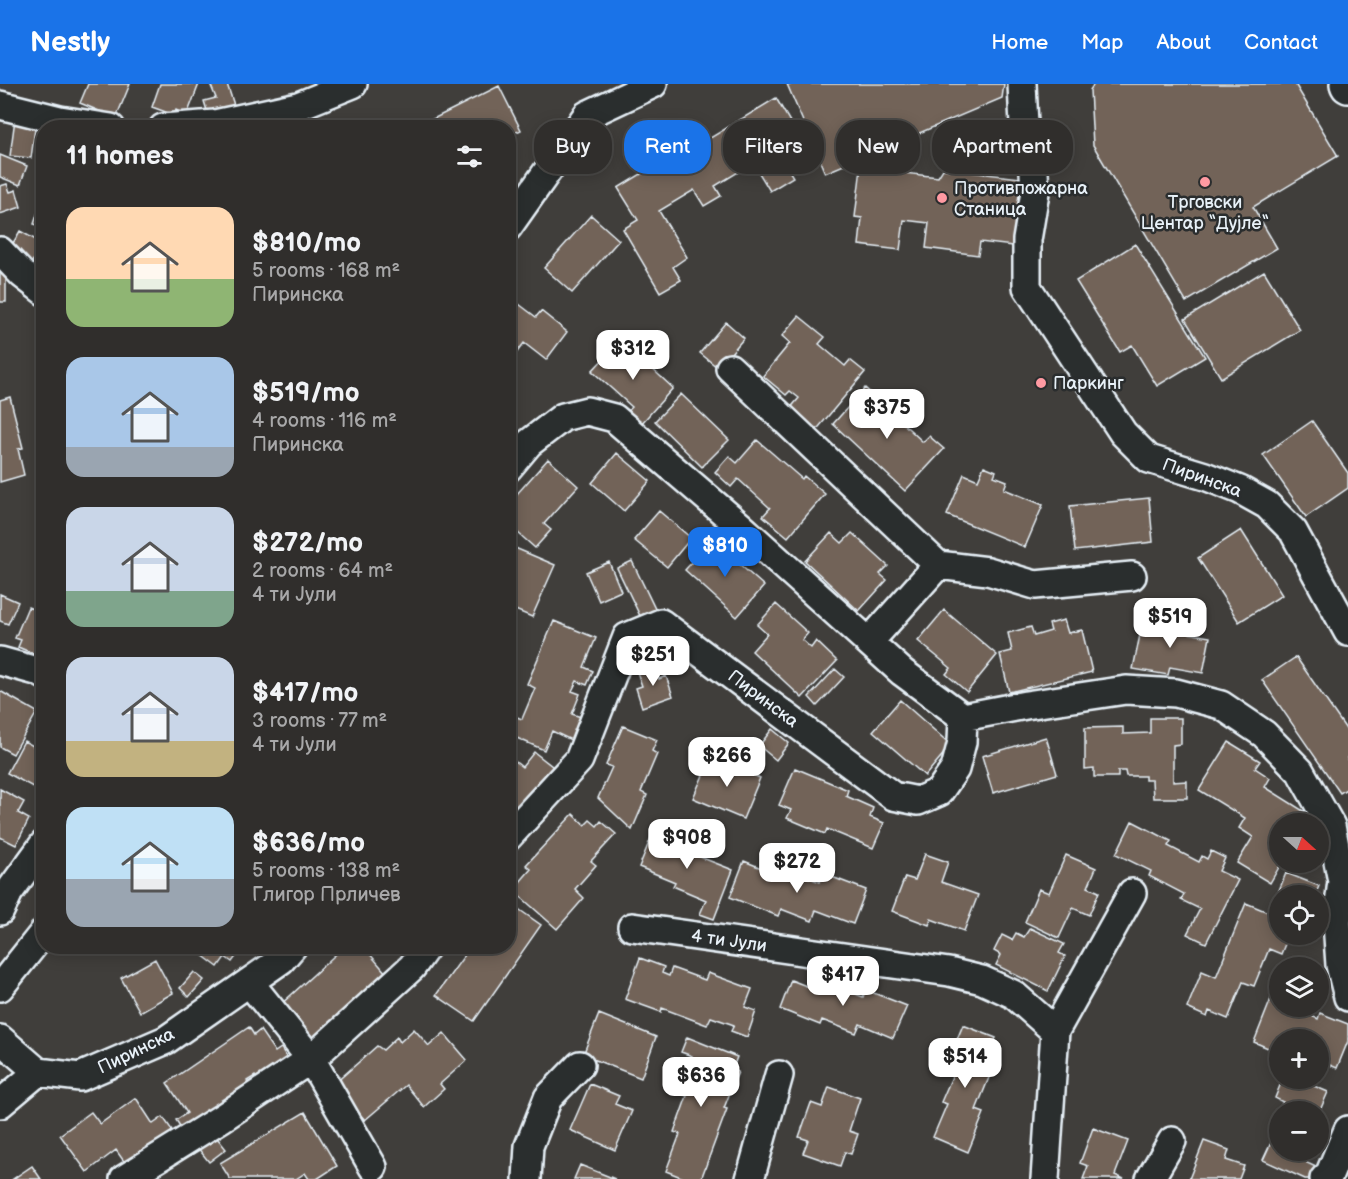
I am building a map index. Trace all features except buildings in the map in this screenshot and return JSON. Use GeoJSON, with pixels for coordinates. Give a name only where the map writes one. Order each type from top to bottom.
{"type":"FeatureCollection","features":[{"type":"Feature","properties":{"kind":"street"},"geometry":{"type":"LineString","coordinates":[[233,120],[298,106],[353,84]]}},
{"type":"Feature","properties":{"kind":"street"},"geometry":{"type":"LineString","coordinates":[[516,216],[587,115],[653,84]]}},
{"type":"Feature","properties":{"kind":"street","name":"Пиринска"},"geometry":{"type":"LineString","coordinates":[[1022,84],[1024,124],[1032,153],[1035,192],[1027,240],[1028,287],[1123,434],[1149,459],[1205,476],[1240,490],[1267,505],[1293,531],[1348,632]]}},
{"type":"Feature","properties":{"kind":"street"},"geometry":{"type":"LineString","coordinates":[[0,105],[60,120]]}},
{"type":"Feature","properties":{"kind":"street"},"geometry":{"type":"LineString","coordinates":[[0,251],[36,285]]}},
{"type":"Feature","properties":{"kind":"street"},"geometry":{"type":"LineString","coordinates":[[730,368],[938,565],[988,571],[1035,585],[1132,576]]}},
{"type":"Feature","properties":{"kind":"street"},"geometry":{"type":"LineString","coordinates":[[516,458],[529,443],[563,417],[587,411],[615,418],[903,672],[963,717],[1126,690],[1176,693],[1221,705],[1264,734],[1300,771],[1343,849],[1337,922],[1340,965],[1348,997]]}},
{"type":"Feature","properties":{"kind":"street"},"geometry":{"type":"LineString","coordinates":[[870,642],[938,565]]}},
{"type":"Feature","properties":{"kind":"street","name":"Пиринска"},"geometry":{"type":"LineString","coordinates":[[516,828],[579,759],[627,638],[661,623],[893,796],[918,801],[939,792],[955,769],[962,742],[963,717]]}},
{"type":"Feature","properties":{"kind":"street"},"geometry":{"type":"LineString","coordinates":[[0,661],[36,671]]}},
{"type":"Feature","properties":{"kind":"street"},"geometry":{"type":"LineString","coordinates":[[0,911],[9,892],[36,855]]}},
{"type":"Feature","properties":{"kind":"street"},"geometry":{"type":"LineString","coordinates":[[1045,1179],[1055,1031],[1132,893]]}},
{"type":"Feature","properties":{"kind":"street","name":"4 ти Јули"},"geometry":{"type":"LineString","coordinates":[[632,927],[949,972],[982,980],[1013,994],[1055,1031]]}},
{"type":"Feature","properties":{"kind":"street"},"geometry":{"type":"LineString","coordinates":[[0,987],[36,942]]}},
{"type":"Feature","properties":{"kind":"street","name":"Пиринска"},"geometry":{"type":"LineString","coordinates":[[38,1072],[80,1077],[166,1040],[281,960],[286,954]]}},
{"type":"Feature","properties":{"kind":"street"},"geometry":{"type":"LineString","coordinates":[[124,1179],[311,1059],[412,967],[421,954]]}},
{"type":"Feature","properties":{"kind":"street"},"geometry":{"type":"LineString","coordinates":[[249,982],[311,1059],[373,1167]]}},
{"type":"Feature","properties":{"kind":"street"},"geometry":{"type":"LineString","coordinates":[[0,1039],[38,1072],[0,1104]]}},
{"type":"Feature","properties":{"kind":"street"},"geometry":{"type":"LineString","coordinates":[[527,1179],[529,1146],[548,1098],[580,1065]]}},
{"type":"Feature","properties":{"kind":"street"},"geometry":{"type":"LineString","coordinates":[[750,1179],[779,1075]]}},
{"type":"Feature","properties":{"kind":"street"},"geometry":{"type":"LineString","coordinates":[[1324,1179],[1330,1173],[1348,1130]]}},
{"type":"Feature","properties":{"kind":"street"},"geometry":{"type":"LineString","coordinates":[[1149,1179],[1172,1141]]}},
{"type":"Feature","properties":{"kind":"place","name":"Трговски Центар “Дујле“"},"geometry":{"type":"Point","coordinates":[1205,182]}},
{"type":"Feature","properties":{"kind":"place","name":"Противпожарна Станица"},"geometry":{"type":"Point","coordinates":[942,198]}},
{"type":"Feature","properties":{"kind":"place","name":"Паркинг"},"geometry":{"type":"Point","coordinates":[1041,383]}}]}
